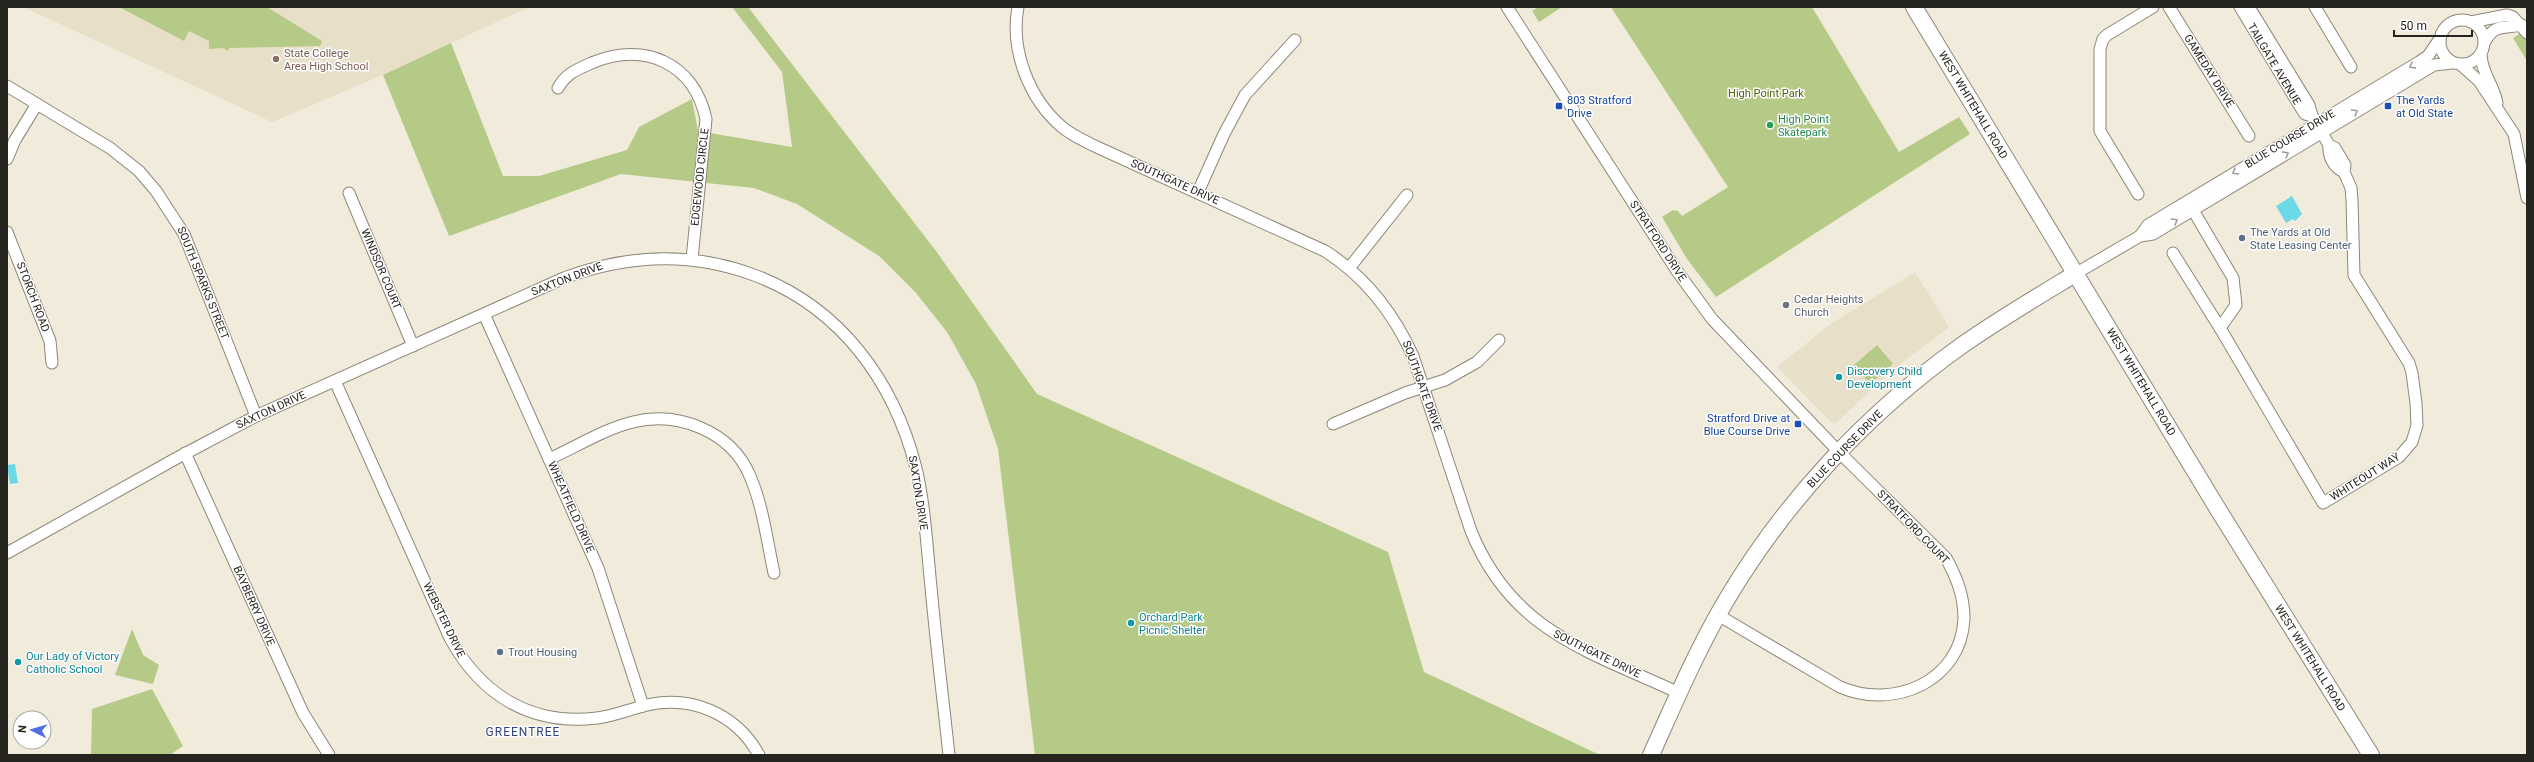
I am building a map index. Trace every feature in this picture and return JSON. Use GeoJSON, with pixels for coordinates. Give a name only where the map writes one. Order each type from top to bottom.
{"type":"FeatureCollection","features":[{"type":"Feature","properties":{"kind":"main road","name":"WEST WHITEHALL ROAD"},"geometry":{"type":"LineString","coordinates":[[1914,7],[2075,274],[2371,755]]}},
{"type":"Feature","properties":{"kind":"main road","name":"BLUE COURSE DRIVE"},"geometry":{"type":"LineString","coordinates":[[1650,755],[1718,614],[1741,576],[1786,514],[1840,452],[1884,408],[1949,355],[2007,315],[2075,274]]}},
{"type":"Feature","properties":{"kind":"street","name":"SOUTHGATE DRIVE"},"geometry":{"type":"LineString","coordinates":[[1018,7],[1018,47],[1025,72],[1036,96],[1062,126],[1077,138],[1299,237],[1348,265],[1377,296],[1404,335],[1425,388],[1479,552],[1499,583],[1519,606],[1558,637],[1679,693]]}},
{"type":"Feature","properties":{"kind":"street","name":"STRATFORD DRIVE"},"geometry":{"type":"LineString","coordinates":[[1507,7],[1686,284],[1712,319],[1840,452]]}},
{"type":"Feature","properties":{"kind":"street"},"geometry":{"type":"LineString","coordinates":[[2138,194],[2100,130],[2100,49],[2103,39],[2108,35],[2153,7]]}},
{"type":"Feature","properties":{"kind":"street","name":"GAMEDAY DRIVE"},"geometry":{"type":"LineString","coordinates":[[2169,7],[2248,136]]}},
{"type":"Feature","properties":{"kind":"street","name":"TAILGATE AVENUE"},"geometry":{"type":"LineString","coordinates":[[2240,7],[2301,108],[2305,114],[2317,124]]}},
{"type":"Feature","properties":{"kind":"street","name":"TAILGATE AVENUE"},"geometry":{"type":"LineString","coordinates":[[2249,7],[2309,105],[2317,124]]}},
{"type":"Feature","properties":{"kind":"street"},"geometry":{"type":"LineString","coordinates":[[2315,7],[2351,67]]}},
{"type":"Feature","properties":{"kind":"street","name":"BLUE COURSE DRIVE"},"geometry":{"type":"LineString","coordinates":[[2075,274],[2140,236],[2153,234],[2190,206],[2317,124],[2420,62],[2428,56],[2439,40],[2445,27],[2450,23],[2457,20],[2471,22],[2503,15],[2513,17],[2524,29]]}},
{"type":"Feature","properties":{"kind":"street"},"geometry":{"type":"LineString","coordinates":[[2471,22],[2481,31],[2483,68],[2496,93],[2498,107]]}},
{"type":"Feature","properties":{"kind":"street","name":"BLUE COURSE DRIVE"},"geometry":{"type":"LineString","coordinates":[[2317,124],[2434,65],[2475,61],[2489,34],[2496,28],[2524,29]]}},
{"type":"Feature","properties":{"kind":"street"},"geometry":{"type":"LineString","coordinates":[[1198,192],[1224,134],[1245,95],[1295,40]]}},
{"type":"Feature","properties":{"kind":"street"},"geometry":{"type":"LineString","coordinates":[[2439,40],[2442,53],[2456,64],[2472,73],[2498,107],[2514,134],[2527,198]]}},
{"type":"Feature","properties":{"kind":"street","name":"EDGEWOOD CIRCLE"},"geometry":{"type":"LineString","coordinates":[[558,88],[566,76],[575,70],[611,55],[627,53],[643,54],[663,61],[687,79],[700,100],[706,119],[692,259]]}},
{"type":"Feature","properties":{"kind":"street","name":"SOUTH SPARKS STREET"},"geometry":{"type":"LineString","coordinates":[[7,86],[122,157],[156,191],[172,212],[184,234],[256,416]]}},
{"type":"Feature","properties":{"kind":"street"},"geometry":{"type":"LineString","coordinates":[[7,159],[15,140],[37,104]]}},
{"type":"Feature","properties":{"kind":"street","name":"WHITEOUT WAY"},"geometry":{"type":"LineString","coordinates":[[2173,253],[2220,328],[2323,503],[2405,453],[2416,434],[2417,425],[2412,373],[2409,363],[2354,275],[2351,188],[2344,172],[2345,165],[2334,148],[2329,145],[2317,124]]}},
{"type":"Feature","properties":{"kind":"street","name":"WINDSOR COURT"},"geometry":{"type":"LineString","coordinates":[[349,192],[413,346]]}},
{"type":"Feature","properties":{"kind":"street"},"geometry":{"type":"LineString","coordinates":[[1348,265],[1361,246],[1366,243],[1407,195]]}},
{"type":"Feature","properties":{"kind":"street"},"geometry":{"type":"LineString","coordinates":[[2190,206],[2233,278],[2236,293],[2236,305],[2220,328]]}},
{"type":"Feature","properties":{"kind":"street","name":"STORCH ROAD"},"geometry":{"type":"LineString","coordinates":[[7,232],[50,341],[52,363]]}},
{"type":"Feature","properties":{"kind":"street","name":"SAXTON DRIVE"},"geometry":{"type":"LineString","coordinates":[[7,553],[185,453],[256,416],[588,269],[646,258],[692,259],[732,267],[767,280],[799,298],[843,331],[873,367],[896,408],[916,470],[949,755]]}},
{"type":"Feature","properties":{"kind":"street","name":"WHEATFIELD DRIVE"},"geometry":{"type":"LineString","coordinates":[[484,314],[598,568],[643,706]]}},
{"type":"Feature","properties":{"kind":"street"},"geometry":{"type":"LineString","coordinates":[[1333,424],[1405,393],[1425,388],[1468,368],[1499,340]]}},
{"type":"Feature","properties":{"kind":"street","name":"WEBSTER DRIVE"},"geometry":{"type":"LineString","coordinates":[[335,381],[450,638],[460,656],[485,686],[517,706],[550,717],[576,719],[597,718],[643,706],[681,702],[718,713],[742,730],[759,755]]}},
{"type":"Feature","properties":{"kind":"street"},"geometry":{"type":"LineString","coordinates":[[550,459],[632,422],[662,419],[688,423],[705,429],[733,450],[750,475],[756,492],[774,573]]}},
{"type":"Feature","properties":{"kind":"street","name":"STRATFORD COURT"},"geometry":{"type":"LineString","coordinates":[[1718,614],[1840,687],[1854,693],[1874,696],[1890,696],[1909,691],[1927,681],[1940,671],[1952,655],[1959,641],[1964,620],[1962,598],[1956,577],[1946,558],[1840,452]]}},
{"type":"Feature","properties":{"kind":"street","name":"BAYBERRY DRIVE"},"geometry":{"type":"LineString","coordinates":[[185,453],[303,713],[329,755]]}},
{"type":"Feature","properties":{"kind":"shaded area","name":"State College Area High School"},"geometry":{"type":"Polygon","coordinates":[[[23,7],[529,7],[383,75],[272,122],[23,7]]]}},
{"type":"Feature","properties":{"kind":"shaded area"},"geometry":{"type":"Polygon","coordinates":[[[1915,272],[1949,327],[1888,374],[1834,425],[1777,367],[1829,325],[1915,272]]]}},
{"type":"Feature","properties":{"kind":"green space"},"geometry":{"type":"Polygon","coordinates":[[[119,7],[267,7],[322,41],[320,46],[229,48],[228,51],[223,48],[209,49],[209,41],[189,31],[184,41],[119,7]]]}},
{"type":"Feature","properties":{"kind":"green space"},"geometry":{"type":"Polygon","coordinates":[[[732,7],[748,7],[936,251],[1037,394],[1388,552],[1424,672],[1600,755],[1035,755],[998,449],[976,384],[947,332],[916,293],[879,256],[797,204],[754,188],[621,174],[449,236],[383,75],[451,43],[503,176],[539,176],[627,150],[639,127],[692,99],[698,131],[792,147],[782,72],[732,7]]]}},
{"type":"Feature","properties":{"kind":"green space"},"geometry":{"type":"Polygon","coordinates":[[[1538,7],[1562,7],[1539,22],[1532,11],[1538,7]]]}},
{"type":"Feature","properties":{"kind":"green space","name":"High Point Park"},"geometry":{"type":"Polygon","coordinates":[[[1611,7],[1812,7],[1899,152],[1959,117],[1970,134],[1716,297],[1687,259],[1662,217],[1673,210],[1678,211],[1682,216],[1728,187],[1611,7]]]}},
{"type":"Feature","properties":{"kind":"green space"},"geometry":{"type":"Polygon","coordinates":[[[2527,29],[2527,61],[2513,38],[2527,29]]]}},
{"type":"Feature","properties":{"kind":"green space"},"geometry":{"type":"Polygon","coordinates":[[[1877,345],[1893,364],[1870,384],[1854,365],[1877,345]]]}},
{"type":"Feature","properties":{"kind":"green space"},"geometry":{"type":"Polygon","coordinates":[[[132,629],[143,655],[159,665],[153,684],[115,675],[132,629]]]}},
{"type":"Feature","properties":{"kind":"green space"},"geometry":{"type":"Polygon","coordinates":[[[152,689],[183,746],[170,755],[91,755],[92,709],[152,689]]]}},
{"type":"Feature","properties":{"kind":"water"},"geometry":{"type":"Polygon","coordinates":[[[2292,196],[2302,214],[2295,221],[2293,219],[2286,223],[2276,206],[2292,196]]]}},
{"type":"Feature","properties":{"kind":"water"},"geometry":{"type":"Polygon","coordinates":[[[15,464],[18,483],[10,484],[7,465],[15,464]]]}},
{"type":"Feature","properties":{"kind":"place","name":"State College Area High School"},"geometry":{"type":"Point","coordinates":[276,59]}},
{"type":"Feature","properties":{"kind":"place","name":"803 Stratford Drive"},"geometry":{"type":"Point","coordinates":[1559,106]}},
{"type":"Feature","properties":{"kind":"place","name":"The Yards at Old State"},"geometry":{"type":"Point","coordinates":[2388,106]}},
{"type":"Feature","properties":{"kind":"place","name":"High Point Skatepark"},"geometry":{"type":"Point","coordinates":[1770,125]}},
{"type":"Feature","properties":{"kind":"place","name":"The Yards at Old State Leasing Center"},"geometry":{"type":"Point","coordinates":[2242,238]}},
{"type":"Feature","properties":{"kind":"place","name":"Cedar Heights Church"},"geometry":{"type":"Point","coordinates":[1786,305]}},
{"type":"Feature","properties":{"kind":"place","name":"Discovery Child Development"},"geometry":{"type":"Point","coordinates":[1839,377]}},
{"type":"Feature","properties":{"kind":"place","name":"Stratford Drive at Blue Course Drive"},"geometry":{"type":"Point","coordinates":[1798,424]}},
{"type":"Feature","properties":{"kind":"place","name":"Orchard Park Picnic Shelter"},"geometry":{"type":"Point","coordinates":[1131,623]}},
{"type":"Feature","properties":{"kind":"place","name":"Trout Housing"},"geometry":{"type":"Point","coordinates":[500,652]}},
{"type":"Feature","properties":{"kind":"place","name":"Our Lady of Victory Catholic School"},"geometry":{"type":"Point","coordinates":[18,662]}},
{"type":"Feature","properties":{"kind":"district","name":"GREENTREE"},"geometry":{"type":"Point","coordinates":[523,732]}}]}
